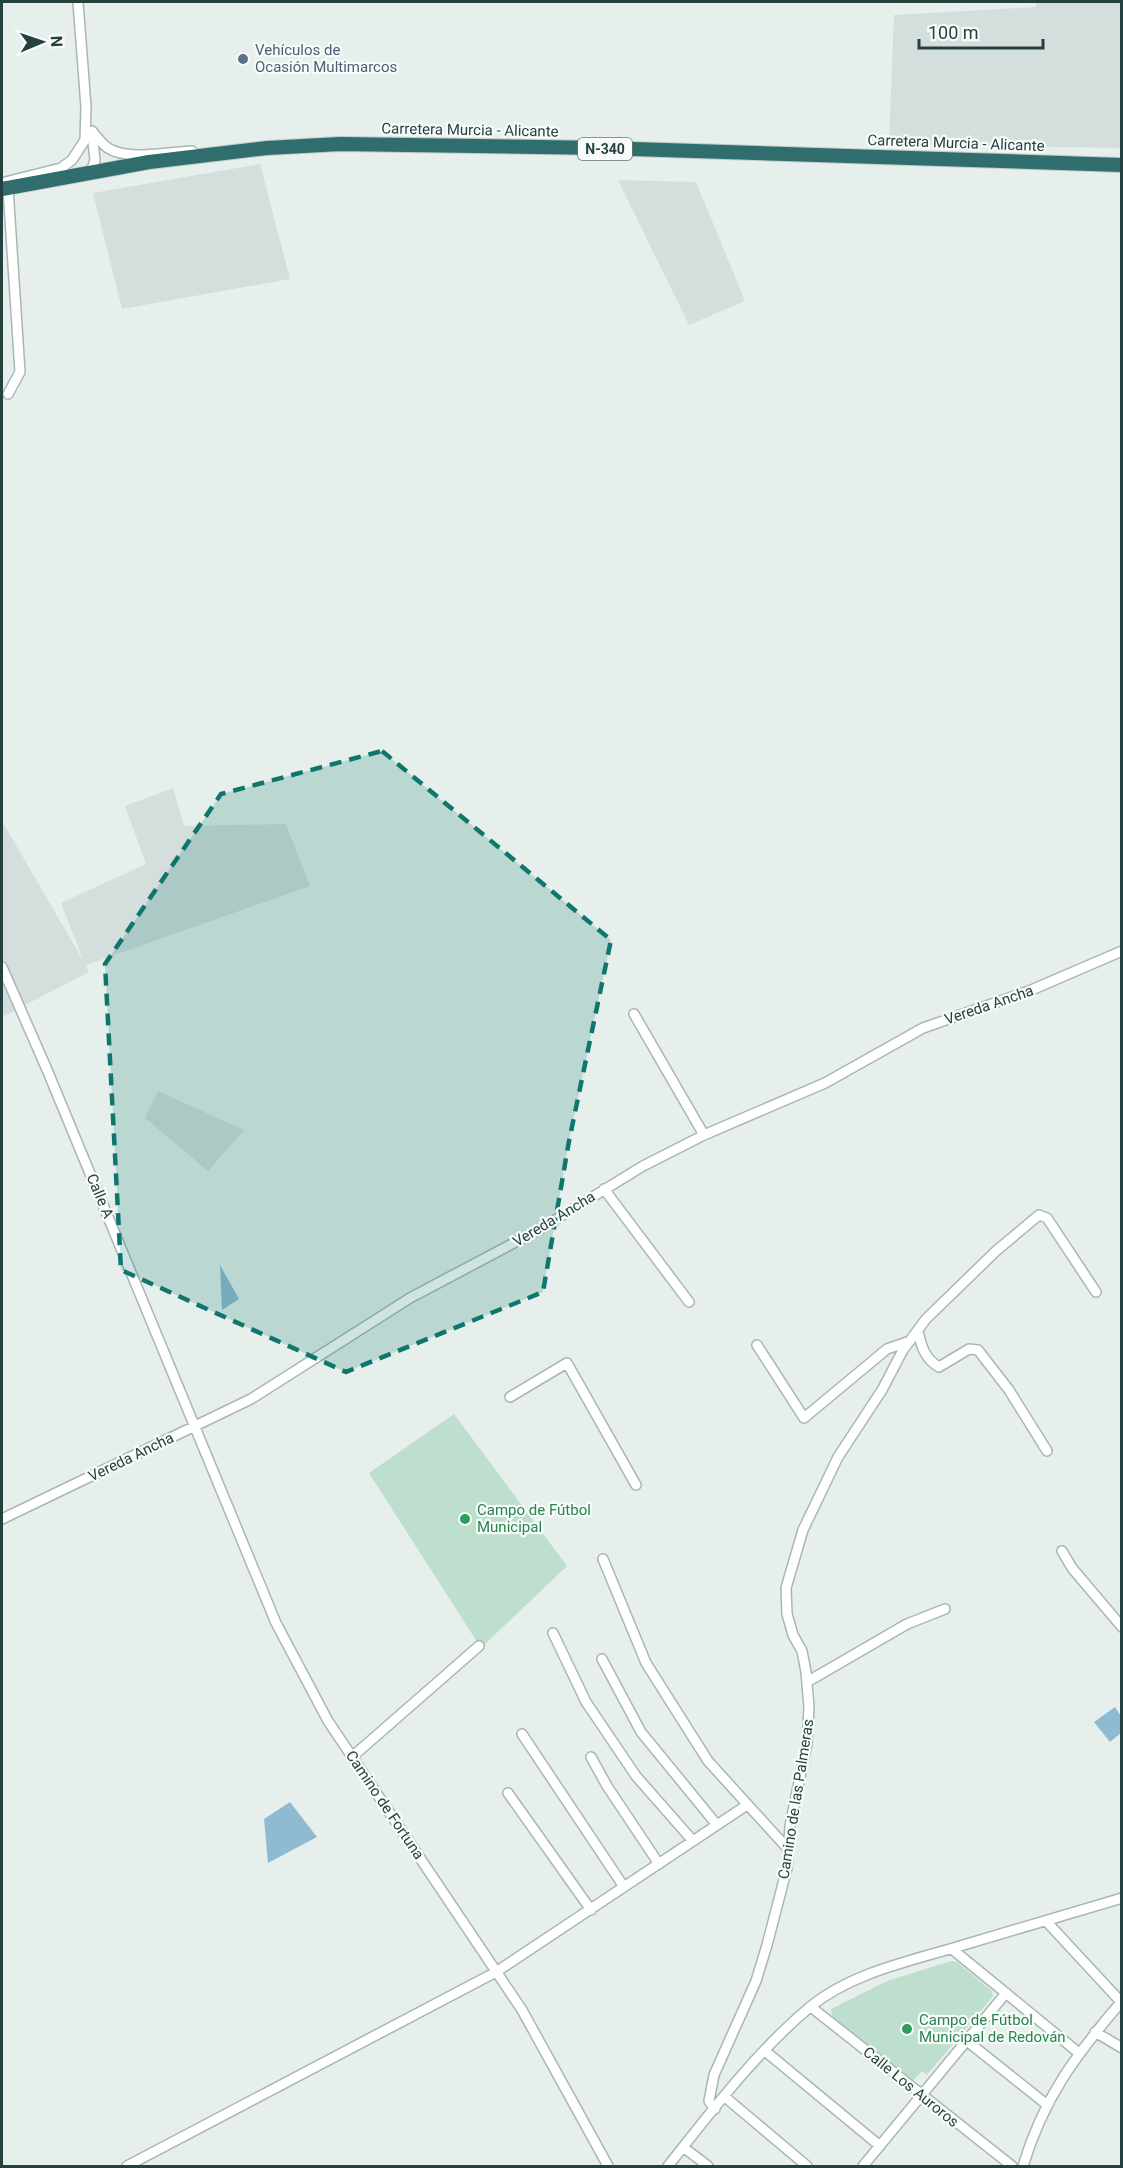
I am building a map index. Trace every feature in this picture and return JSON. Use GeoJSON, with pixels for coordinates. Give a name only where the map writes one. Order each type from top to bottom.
{"type":"FeatureCollection","features":[{"type":"Feature","properties":{"kind":"highway","name":"Carretera Murcia - Alicante"},"geometry":{"type":"LineString","coordinates":[[4,187],[150,162],[239,151],[319,145],[400,144],[1122,165]]}},
{"type":"Feature","properties":{"kind":"street"},"geometry":{"type":"LineString","coordinates":[[8,394],[20,372],[4,187],[61,168],[72,160],[85,140],[86,107],[78,2]]}},
{"type":"Feature","properties":{"kind":"street"},"geometry":{"type":"LineString","coordinates":[[86,107],[92,131],[95,160],[91,172]]}},
{"type":"Feature","properties":{"kind":"street"},"geometry":{"type":"LineString","coordinates":[[92,131],[108,149],[141,156],[212,149],[239,151]]}},
{"type":"Feature","properties":{"kind":"street","name":"Vereda Ancha"},"geometry":{"type":"LineString","coordinates":[[2,1520],[251,1399],[410,1298],[542,1228],[604,1189],[704,1135],[825,1083],[923,1028],[1029,992],[1122,951]]}},
{"type":"Feature","properties":{"kind":"street","name":"Calle A"},"geometry":{"type":"LineString","coordinates":[[2,967],[196,1426]]}},
{"type":"Feature","properties":{"kind":"street"},"geometry":{"type":"LineString","coordinates":[[634,1014],[704,1135]]}},
{"type":"Feature","properties":{"kind":"street"},"geometry":{"type":"LineString","coordinates":[[604,1189],[689,1302]]}},
{"type":"Feature","properties":{"kind":"street","name":"Camino de las Palmeras"},"geometry":{"type":"LineString","coordinates":[[715,2109],[709,2101],[714,2075],[756,1981],[787,1868],[788,1849],[807,1743],[809,1707],[807,1683],[802,1651],[793,1635],[787,1614],[786,1588],[802,1530],[838,1457],[910,1341],[936,1309],[1039,1215],[1047,1218],[1096,1292]]}},
{"type":"Feature","properties":{"kind":"street"},"geometry":{"type":"LineString","coordinates":[[918,1331],[922,1349],[932,1363],[939,1367],[969,1349],[978,1350],[1009,1390],[1047,1451]]}},
{"type":"Feature","properties":{"kind":"street"},"geometry":{"type":"LineString","coordinates":[[757,1344],[804,1418],[887,1349],[910,1341]]}},
{"type":"Feature","properties":{"kind":"street"},"geometry":{"type":"LineString","coordinates":[[510,1397],[567,1363],[636,1485]]}},
{"type":"Feature","properties":{"kind":"street","name":"Camino de Fortuna"},"geometry":{"type":"LineString","coordinates":[[196,1426],[276,1623],[328,1721],[522,2010],[608,2166]]}},
{"type":"Feature","properties":{"kind":"street"},"geometry":{"type":"LineString","coordinates":[[1062,1551],[1072,1568],[1122,1627]]}},
{"type":"Feature","properties":{"kind":"street"},"geometry":{"type":"LineString","coordinates":[[603,1559],[646,1663],[708,1761],[788,1849]]}},
{"type":"Feature","properties":{"kind":"street"},"geometry":{"type":"LineString","coordinates":[[807,1683],[907,1624],[945,1609]]}},
{"type":"Feature","properties":{"kind":"street"},"geometry":{"type":"LineString","coordinates":[[553,1633],[586,1702],[636,1776],[693,1841]]}},
{"type":"Feature","properties":{"kind":"street"},"geometry":{"type":"LineString","coordinates":[[352,1757],[479,1646]]}},
{"type":"Feature","properties":{"kind":"street"},"geometry":{"type":"LineString","coordinates":[[602,1659],[641,1732],[717,1825]]}},
{"type":"Feature","properties":{"kind":"street"},"geometry":{"type":"LineString","coordinates":[[522,1734],[624,1887]]}},
{"type":"Feature","properties":{"kind":"street"},"geometry":{"type":"LineString","coordinates":[[591,1757],[607,1786],[659,1863]]}},
{"type":"Feature","properties":{"kind":"street"},"geometry":{"type":"LineString","coordinates":[[508,1793],[591,1910]]}},
{"type":"Feature","properties":{"kind":"street"},"geometry":{"type":"LineString","coordinates":[[127,2166],[496,1972],[747,1805]]}},
{"type":"Feature","properties":{"kind":"street"},"geometry":{"type":"LineString","coordinates":[[668,2166],[765,2051],[811,2007],[863,1977],[1122,1898]]}},
{"type":"Feature","properties":{"kind":"street"},"geometry":{"type":"LineString","coordinates":[[1023,2166],[1034,2128],[1046,2104],[1079,2053],[1121,2001],[1046,1921]]}},
{"type":"Feature","properties":{"kind":"street"},"geometry":{"type":"LineString","coordinates":[[952,1949],[1079,2053]]}},
{"type":"Feature","properties":{"kind":"street"},"geometry":{"type":"LineString","coordinates":[[863,2166],[1006,1993]]}},
{"type":"Feature","properties":{"kind":"street","name":"Calle Los Auroros"},"geometry":{"type":"LineString","coordinates":[[811,2007],[1012,2166]]}},
{"type":"Feature","properties":{"kind":"street"},"geometry":{"type":"LineString","coordinates":[[1095,2032],[1122,2048]]}},
{"type":"Feature","properties":{"kind":"street"},"geometry":{"type":"LineString","coordinates":[[967,2041],[1046,2104]]}},
{"type":"Feature","properties":{"kind":"street"},"geometry":{"type":"LineString","coordinates":[[765,2051],[880,2146]]}},
{"type":"Feature","properties":{"kind":"street"},"geometry":{"type":"LineString","coordinates":[[724,2097],[807,2166]]}},
{"type":"Feature","properties":{"kind":"street"},"geometry":{"type":"LineString","coordinates":[[683,2147],[708,2166]]}},
{"type":"Feature","properties":{"kind":"highlighted area"},"geometry":{"type":"Polygon","coordinates":[[[382,751],[611,940],[569,1141],[543,1292],[346,1372],[121,1270],[105,964],[221,794],[382,751]]]}},
{"type":"Feature","properties":{"kind":"shaded area"},"geometry":{"type":"Polygon","coordinates":[[[1036,2],[1121,2],[1121,148],[889,144],[894,15],[1036,7],[1036,2]]]}},
{"type":"Feature","properties":{"kind":"shaded area"},"geometry":{"type":"Polygon","coordinates":[[[260,164],[290,279],[122,309],[93,193],[260,164]]]}},
{"type":"Feature","properties":{"kind":"shaded area"},"geometry":{"type":"Polygon","coordinates":[[[618,180],[696,182],[745,301],[689,325],[618,180]]]}},
{"type":"Feature","properties":{"kind":"shaded area"},"geometry":{"type":"Polygon","coordinates":[[[173,788],[184,826],[286,824],[310,886],[86,965],[89,972],[2,1017],[2,821],[84,962],[61,903],[146,864],[125,806],[173,788]]]}},
{"type":"Feature","properties":{"kind":"shaded area"},"geometry":{"type":"Polygon","coordinates":[[[158,1091],[244,1130],[208,1171],[145,1118],[158,1091]]]}},
{"type":"Feature","properties":{"kind":"green space","name":"Campo de Fútbol Municipal"},"geometry":{"type":"Polygon","coordinates":[[[454,1414],[567,1566],[481,1648],[369,1473],[454,1414]]]}},
{"type":"Feature","properties":{"kind":"green space","name":"Campo de Fútbol Municipal de Redován"},"geometry":{"type":"Polygon","coordinates":[[[951,1961],[957,1962],[992,1991],[993,1996],[927,2075],[922,2071],[913,2081],[832,2016],[831,2009],[887,1981],[951,1961]]]}},
{"type":"Feature","properties":{"kind":"water"},"geometry":{"type":"Polygon","coordinates":[[[220,1265],[239,1299],[222,1310],[220,1265]]]}},
{"type":"Feature","properties":{"kind":"water"},"geometry":{"type":"Polygon","coordinates":[[[1115,1707],[1121,1716],[1121,1733],[1110,1742],[1094,1722],[1115,1707]]]}},
{"type":"Feature","properties":{"kind":"water"},"geometry":{"type":"Polygon","coordinates":[[[290,1802],[317,1837],[268,1863],[264,1819],[290,1802]]]}},
{"type":"Feature","properties":{"kind":"place","name":"Vehículos de Ocasión Multimarcos"},"geometry":{"type":"Point","coordinates":[243,59]}},
{"type":"Feature","properties":{"kind":"place","name":"Campo de Fútbol Municipal"},"geometry":{"type":"Point","coordinates":[465,1519]}},
{"type":"Feature","properties":{"kind":"place","name":"Campo de Fútbol Municipal de Redován"},"geometry":{"type":"Point","coordinates":[907,2029]}}]}
